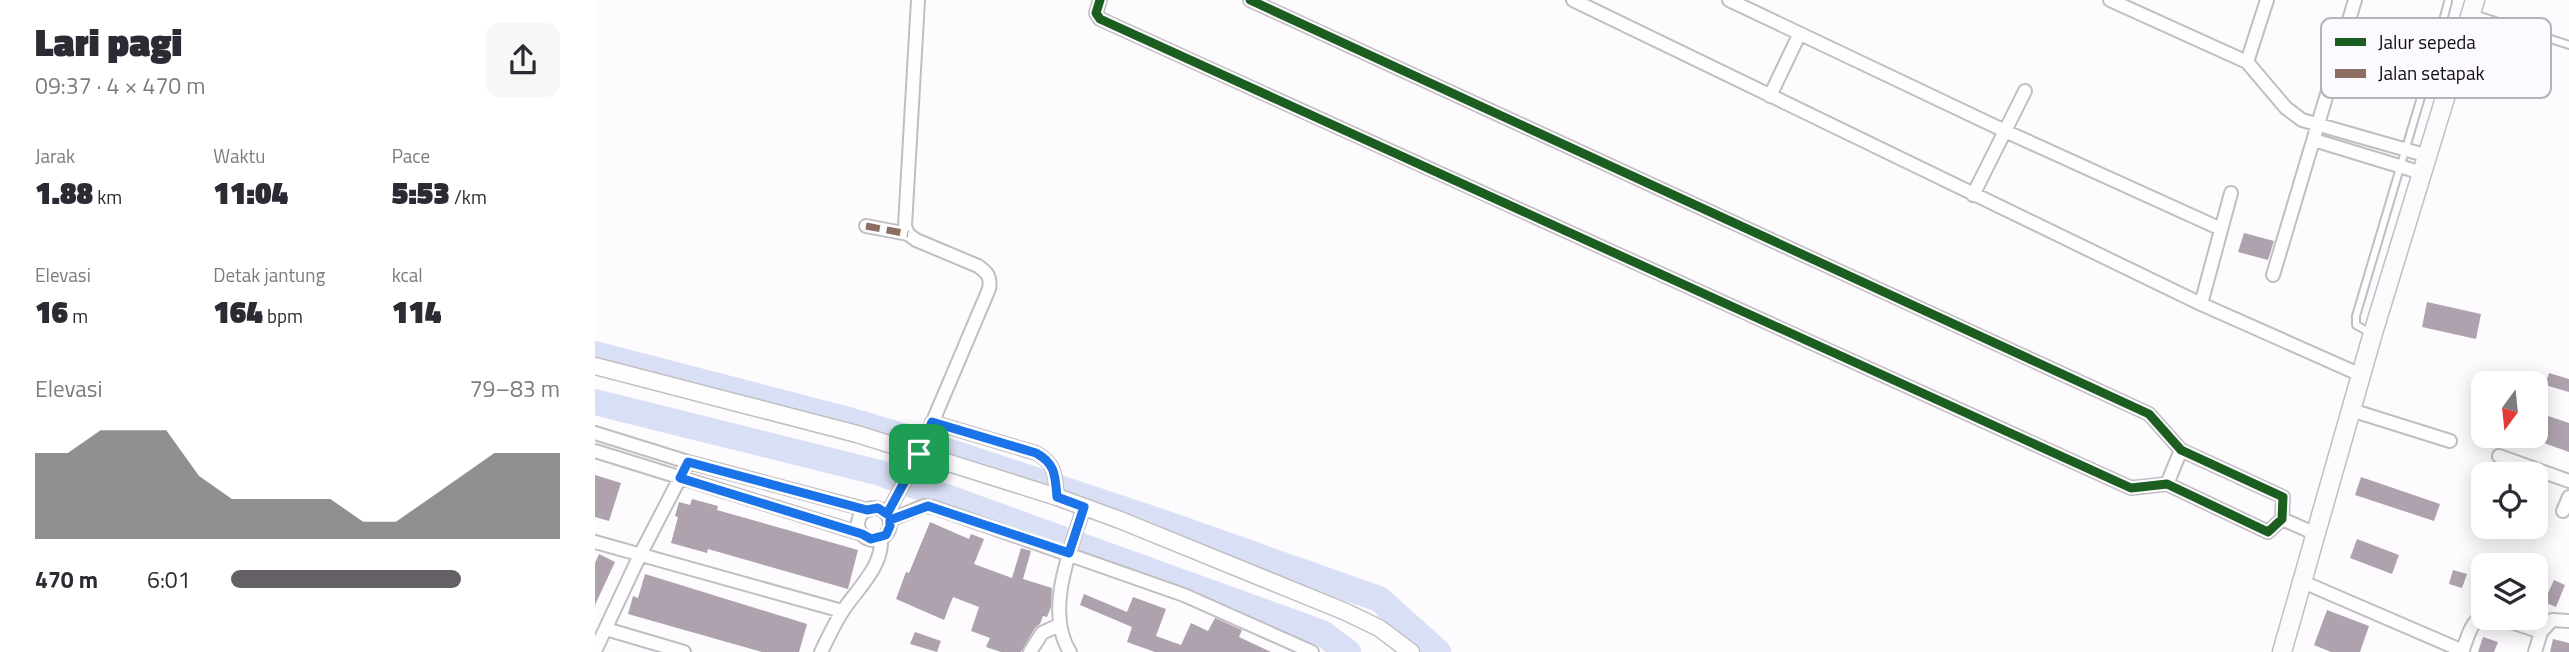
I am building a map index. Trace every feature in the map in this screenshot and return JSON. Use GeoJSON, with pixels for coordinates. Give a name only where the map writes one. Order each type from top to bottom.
{"type":"FeatureCollection","features":[{"type":"Feature","properties":{"kind":"main road"},"geometry":{"type":"LineString","coordinates":[[2282,652],[2373,333],[2445,98]]}},
{"type":"Feature","properties":{"kind":"street"},"geometry":{"type":"LineString","coordinates":[[908,234],[904,217],[911,145],[918,0]]}},
{"type":"Feature","properties":{"kind":"street"},"geometry":{"type":"LineString","coordinates":[[1100,0],[1096,13],[1100,19],[2131,488],[2167,484],[2267,531],[2282,519],[2283,497],[2181,450],[2149,414],[1250,0]]}},
{"type":"Feature","properties":{"kind":"street"},"geometry":{"type":"LineString","coordinates":[[1573,0],[2201,304],[2361,375]]}},
{"type":"Feature","properties":{"kind":"street"},"geometry":{"type":"LineString","coordinates":[[1729,0],[2004,131],[2221,229]]}},
{"type":"Feature","properties":{"kind":"street"},"geometry":{"type":"LineString","coordinates":[[2111,0],[2247,62],[2294,116],[2406,150],[2425,164]]}},
{"type":"Feature","properties":{"kind":"street"},"geometry":{"type":"LineString","coordinates":[[2247,62],[2267,0]]}},
{"type":"Feature","properties":{"kind":"street"},"geometry":{"type":"LineString","coordinates":[[2350,18],[2355,0]]}},
{"type":"Feature","properties":{"kind":"street"},"geometry":{"type":"LineString","coordinates":[[1770,96],[1799,35]]}},
{"type":"Feature","properties":{"kind":"street"},"geometry":{"type":"LineString","coordinates":[[1973,195],[2025,91]]}},
{"type":"Feature","properties":{"kind":"street"},"geometry":{"type":"LineString","coordinates":[[2273,275],[2326,98]]}},
{"type":"Feature","properties":{"kind":"street"},"geometry":{"type":"LineString","coordinates":[[2314,140],[2401,166],[2425,164]]}},
{"type":"Feature","properties":{"kind":"street"},"geometry":{"type":"LineString","coordinates":[[2201,304],[2231,194]]}},
{"type":"Feature","properties":{"kind":"street"},"geometry":{"type":"LineString","coordinates":[[595,452],[871,539],[881,538],[889,531],[888,517],[916,460],[989,289],[990,280],[987,272],[978,266],[916,240],[908,234],[866,226]]}},
{"type":"Feature","properties":{"kind":"street"},"geometry":{"type":"LineString","coordinates":[[595,366],[857,434],[916,460],[1056,490],[1081,514],[1346,612],[1379,628],[1411,652]]}},
{"type":"Feature","properties":{"kind":"street"},"geometry":{"type":"LineString","coordinates":[[2351,410],[2450,441]]}},
{"type":"Feature","properties":{"kind":"street"},"geometry":{"type":"LineString","coordinates":[[932,422],[1036,453],[1052,464],[1056,490]]}},
{"type":"Feature","properties":{"kind":"street"},"geometry":{"type":"LineString","coordinates":[[595,433],[688,462],[867,510],[878,508],[888,517]]}},
{"type":"Feature","properties":{"kind":"street"},"geometry":{"type":"LineString","coordinates":[[2167,484],[2181,450]]}},
{"type":"Feature","properties":{"kind":"street"},"geometry":{"type":"LineString","coordinates":[[2498,456],[2569,481]]}},
{"type":"Feature","properties":{"kind":"street"},"geometry":{"type":"LineString","coordinates":[[595,651],[688,462]]}},
{"type":"Feature","properties":{"kind":"street"},"geometry":{"type":"LineString","coordinates":[[2563,511],[2569,497]]}},
{"type":"Feature","properties":{"kind":"street"},"geometry":{"type":"LineString","coordinates":[[888,517],[928,506],[1071,549],[1184,595],[1312,652]]}},
{"type":"Feature","properties":{"kind":"street"},"geometry":{"type":"LineString","coordinates":[[862,534],[859,520],[867,510]]}},
{"type":"Feature","properties":{"kind":"street"},"geometry":{"type":"LineString","coordinates":[[1070,652],[1059,625],[1062,586],[1081,514]]}},
{"type":"Feature","properties":{"kind":"street"},"geometry":{"type":"LineString","coordinates":[[2282,519],[2316,534]]}},
{"type":"Feature","properties":{"kind":"street"},"geometry":{"type":"LineString","coordinates":[[821,652],[842,611],[876,564],[882,548],[881,538]]}},
{"type":"Feature","properties":{"kind":"street"},"geometry":{"type":"LineString","coordinates":[[595,542],[842,611]]}},
{"type":"Feature","properties":{"kind":"street"},"geometry":{"type":"LineString","coordinates":[[2303,582],[2463,652],[2471,630]]}},
{"type":"Feature","properties":{"kind":"street"},"geometry":{"type":"LineString","coordinates":[[2535,652],[2541,632],[2552,620],[2567,616]]}},
{"type":"Feature","properties":{"kind":"street"},"geometry":{"type":"LineString","coordinates":[[1031,652],[1042,633],[1059,625]]}},
{"type":"Feature","properties":{"kind":"street"},"geometry":{"type":"LineString","coordinates":[[606,629],[684,652]]}},
{"type":"Feature","properties":{"kind":"street"},"geometry":{"type":"LineString","coordinates":[[2535,630],[2541,632]]}},
{"type":"Feature","properties":{"kind":"lane"},"geometry":{"type":"LineString","coordinates":[[2444,18],[2448,2]]}},
{"type":"Feature","properties":{"kind":"lane"},"geometry":{"type":"LineString","coordinates":[[2473,7],[2501,18]]}},
{"type":"Feature","properties":{"kind":"lane"},"geometry":{"type":"LineString","coordinates":[[2551,38],[2569,45]]}},
{"type":"Feature","properties":{"kind":"lane"},"geometry":{"type":"LineString","coordinates":[[2373,333],[2360,328],[2355,321],[2421,98]]}},
{"type":"Feature","properties":{"kind":"building"},"geometry":{"type":"Polygon","coordinates":[[[2244,233],[2274,241],[2268,260],[2238,252],[2244,233]]]}},
{"type":"Feature","properties":{"kind":"building"},"geometry":{"type":"Polygon","coordinates":[[[2427,302],[2481,314],[2476,339],[2422,327],[2427,302]]]}},
{"type":"Feature","properties":{"kind":"building"},"geometry":{"type":"Polygon","coordinates":[[[2549,373],[2569,379],[2569,392],[2548,386],[2549,373]]]}},
{"type":"Feature","properties":{"kind":"building"},"geometry":{"type":"Polygon","coordinates":[[[2548,416],[2569,423],[2569,452],[2548,444],[2548,416]]]}},
{"type":"Feature","properties":{"kind":"building"},"geometry":{"type":"Polygon","coordinates":[[[595,475],[621,483],[609,521],[595,517],[595,475]]]}},
{"type":"Feature","properties":{"kind":"building"},"geometry":{"type":"Polygon","coordinates":[[[2361,477],[2440,504],[2434,521],[2355,495],[2361,477]]]}},
{"type":"Feature","properties":{"kind":"building"},"geometry":{"type":"Polygon","coordinates":[[[692,499],[718,506],[717,510],[858,550],[848,589],[708,549],[707,553],[671,543],[679,502],[690,505],[692,499]]]}},
{"type":"Feature","properties":{"kind":"building"},"geometry":{"type":"Polygon","coordinates":[[[930,522],[969,539],[971,534],[984,539],[974,564],[1012,578],[1021,548],[1031,551],[1023,579],[1052,588],[1051,607],[1047,617],[1043,616],[1021,652],[1001,652],[986,647],[990,638],[971,631],[979,607],[953,597],[944,620],[896,599],[930,522]]]}},
{"type":"Feature","properties":{"kind":"building"},"geometry":{"type":"Polygon","coordinates":[[[2357,539],[2399,555],[2392,574],[2350,558],[2357,539]]]}},
{"type":"Feature","properties":{"kind":"building"},"geometry":{"type":"Polygon","coordinates":[[[599,554],[615,562],[595,605],[595,563],[599,554]]]}},
{"type":"Feature","properties":{"kind":"building"},"geometry":{"type":"Polygon","coordinates":[[[2453,570],[2467,574],[2462,588],[2449,584],[2453,570]]]}},
{"type":"Feature","properties":{"kind":"building"},"geometry":{"type":"Polygon","coordinates":[[[645,574],[807,624],[799,652],[762,652],[628,614],[633,596],[638,598],[645,574]]]}},
{"type":"Feature","properties":{"kind":"building"},"geometry":{"type":"Polygon","coordinates":[[[2554,580],[2565,585],[2556,607],[2548,604],[2548,593],[2554,580]]]}},
{"type":"Feature","properties":{"kind":"building"},"geometry":{"type":"Polygon","coordinates":[[[1084,594],[1127,612],[1133,597],[1166,609],[1156,636],[1181,645],[1191,623],[1208,631],[1215,618],[1242,630],[1239,637],[1271,652],[1155,652],[1127,642],[1132,627],[1080,605],[1084,594]]]}},
{"type":"Feature","properties":{"kind":"building"},"geometry":{"type":"Polygon","coordinates":[[[2327,610],[2369,626],[2360,652],[2331,652],[2314,645],[2327,610]]]}},
{"type":"Feature","properties":{"kind":"building"},"geometry":{"type":"Polygon","coordinates":[[[915,632],[941,641],[937,652],[910,644],[915,632]]]}},
{"type":"Feature","properties":{"kind":"building"},"geometry":{"type":"Polygon","coordinates":[[[2483,637],[2498,642],[2494,652],[2478,652],[2483,637]]]}},
{"type":"Feature","properties":{"kind":"building"},"geometry":{"type":"Polygon","coordinates":[[[2553,639],[2569,643],[2569,652],[2550,652],[2553,639]]]}},
{"type":"Feature","properties":{"kind":"waterway"},"geometry":{"type":"LineString","coordinates":[[595,354],[906,437]]}},
{"type":"Feature","properties":{"kind":"waterway"},"geometry":{"type":"LineString","coordinates":[[595,402],[880,473],[1322,633],[1348,652]]}},
{"type":"Feature","properties":{"kind":"waterway"},"geometry":{"type":"LineString","coordinates":[[942,449],[1153,519],[1379,599],[1438,652]]}},
{"type":"Feature","properties":{"kind":"marked path"},"geometry":{"type":"LineString","coordinates":[[866,226],[908,234]]}},
{"type":"Feature","properties":{"kind":"cycle path"},"geometry":{"type":"LineString","coordinates":[[1100,0],[1096,13],[1100,19],[2131,488],[2167,484],[2268,532],[2282,519],[2283,497],[2181,450],[2149,414],[1250,0]]}},
{"type":"Feature","properties":{"kind":"route"},"geometry":{"type":"LineString","coordinates":[[932,422],[1048,459],[1052,464],[1057,497],[1084,507],[1069,553],[928,506],[890,520],[889,531],[876,540],[680,478],[688,462],[867,510],[878,508],[887,514],[919,454],[932,422]]}}]}
